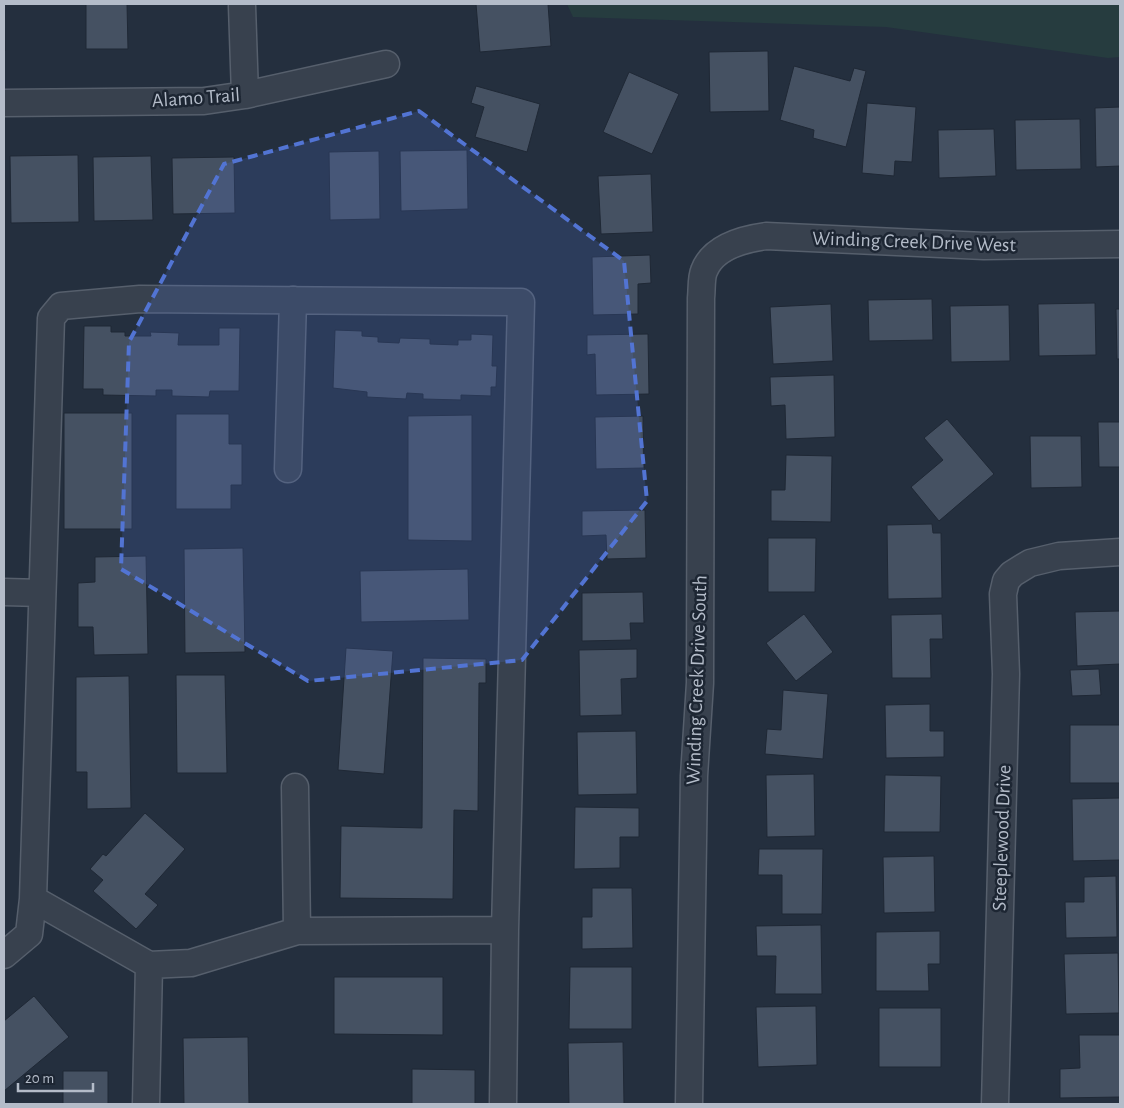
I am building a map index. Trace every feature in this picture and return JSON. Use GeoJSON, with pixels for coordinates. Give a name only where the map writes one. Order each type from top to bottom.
{"type":"FeatureCollection","features":[{"type":"Feature","properties":{"kind":"street"},"geometry":{"type":"LineString","coordinates":[[242,6],[246,95]]}},
{"type":"Feature","properties":{"kind":"street","name":"Alamo Trail"},"geometry":{"type":"LineString","coordinates":[[4,103],[204,100],[246,95],[386,64]]}},
{"type":"Feature","properties":{"kind":"street","name":"Winding Creek Drive West"},"geometry":{"type":"LineString","coordinates":[[712,258],[742,240],[766,236],[984,246],[1120,244]]}},
{"type":"Feature","properties":{"kind":"street","name":"Winding Creek Drive South"},"geometry":{"type":"LineString","coordinates":[[689,1104],[694,776],[700,683],[701,298],[704,271],[712,258]]}},
{"type":"Feature","properties":{"kind":"street"},"geometry":{"type":"LineString","coordinates":[[4,955],[29,934],[33,899],[51,318],[61,306],[140,299],[520,302],[504,930],[502,1104]]}},
{"type":"Feature","properties":{"kind":"street"},"geometry":{"type":"LineString","coordinates":[[288,469],[293,300]]}},
{"type":"Feature","properties":{"kind":"street","name":"Steeplewood Drive"},"geometry":{"type":"LineString","coordinates":[[994,1104],[1006,674],[1003,594],[1006,581],[1012,574],[1030,564],[1059,556],[1120,552]]}},
{"type":"Feature","properties":{"kind":"street"},"geometry":{"type":"LineString","coordinates":[[4,592],[42,593]]}},
{"type":"Feature","properties":{"kind":"street"},"geometry":{"type":"LineString","coordinates":[[295,787],[298,932]]}},
{"type":"Feature","properties":{"kind":"street"},"geometry":{"type":"LineString","coordinates":[[33,899],[149,964],[191,963],[298,932],[504,930]]}},
{"type":"Feature","properties":{"kind":"street"},"geometry":{"type":"LineString","coordinates":[[146,1104],[149,964]]}},
{"type":"Feature","properties":{"kind":"highlighted area"},"geometry":{"type":"Polygon","coordinates":[[[419,111],[624,261],[647,501],[522,660],[308,681],[121,569],[129,342],[224,164],[419,111]]]}},
{"type":"Feature","properties":{"kind":"green space"},"geometry":{"type":"Polygon","coordinates":[[[567,4],[1120,4],[1120,57],[1108,58],[886,27],[573,17],[567,4]]]}},
{"type":"Feature","properties":{"kind":"building"},"geometry":{"type":"Polygon","coordinates":[[[4,4],[5,51],[4,51],[4,4]]]}},
{"type":"Feature","properties":{"kind":"building"},"geometry":{"type":"Polygon","coordinates":[[[86,4],[127,4],[128,49],[86,49],[86,4]]]}},
{"type":"Feature","properties":{"kind":"building"},"geometry":{"type":"Polygon","coordinates":[[[476,4],[548,4],[551,46],[480,52],[476,4]]]}},
{"type":"Feature","properties":{"kind":"building"},"geometry":{"type":"Polygon","coordinates":[[[768,51],[769,111],[710,112],[709,52],[768,51]]]}},
{"type":"Feature","properties":{"kind":"building"},"geometry":{"type":"Polygon","coordinates":[[[794,66],[850,81],[854,68],[866,71],[846,147],[813,138],[814,130],[780,120],[794,66]]]}},
{"type":"Feature","properties":{"kind":"building"},"geometry":{"type":"Polygon","coordinates":[[[629,72],[679,94],[652,154],[603,132],[629,72]]]}},
{"type":"Feature","properties":{"kind":"building"},"geometry":{"type":"Polygon","coordinates":[[[476,86],[540,104],[527,152],[475,137],[484,107],[471,103],[476,86]]]}},
{"type":"Feature","properties":{"kind":"building"},"geometry":{"type":"Polygon","coordinates":[[[867,103],[916,107],[912,162],[895,161],[894,176],[862,173],[867,103]]]}},
{"type":"Feature","properties":{"kind":"building"},"geometry":{"type":"Polygon","coordinates":[[[1120,107],[1120,166],[1096,167],[1095,108],[1120,107]]]}},
{"type":"Feature","properties":{"kind":"building"},"geometry":{"type":"Polygon","coordinates":[[[1080,119],[1081,169],[1016,170],[1015,120],[1080,119]]]}},
{"type":"Feature","properties":{"kind":"building"},"geometry":{"type":"Polygon","coordinates":[[[994,129],[996,176],[939,178],[938,130],[994,129]]]}},
{"type":"Feature","properties":{"kind":"building"},"geometry":{"type":"Polygon","coordinates":[[[467,150],[468,209],[401,211],[400,151],[467,150]]]}},
{"type":"Feature","properties":{"kind":"building"},"geometry":{"type":"Polygon","coordinates":[[[379,151],[380,219],[330,220],[329,152],[379,151]]]}},
{"type":"Feature","properties":{"kind":"building"},"geometry":{"type":"Polygon","coordinates":[[[78,155],[79,222],[11,223],[10,156],[78,155]]]}},
{"type":"Feature","properties":{"kind":"building"},"geometry":{"type":"Polygon","coordinates":[[[151,156],[153,220],[94,221],[93,157],[151,156]]]}},
{"type":"Feature","properties":{"kind":"building"},"geometry":{"type":"Polygon","coordinates":[[[234,157],[235,213],[173,214],[172,158],[234,157]]]}},
{"type":"Feature","properties":{"kind":"building"},"geometry":{"type":"Polygon","coordinates":[[[651,174],[653,232],[601,234],[598,176],[651,174]]]}},
{"type":"Feature","properties":{"kind":"building"},"geometry":{"type":"Polygon","coordinates":[[[650,255],[651,283],[638,284],[638,314],[593,315],[592,257],[650,255]]]}},
{"type":"Feature","properties":{"kind":"building"},"geometry":{"type":"Polygon","coordinates":[[[932,299],[933,340],[869,341],[868,300],[932,299]]]}},
{"type":"Feature","properties":{"kind":"building"},"geometry":{"type":"Polygon","coordinates":[[[1095,303],[1096,355],[1039,356],[1038,304],[1095,303]]]}},
{"type":"Feature","properties":{"kind":"building"},"geometry":{"type":"Polygon","coordinates":[[[831,304],[833,361],[773,364],[770,307],[831,304]]]}},
{"type":"Feature","properties":{"kind":"building"},"geometry":{"type":"Polygon","coordinates":[[[1009,305],[1010,361],[951,362],[950,306],[1009,305]]]}},
{"type":"Feature","properties":{"kind":"building"},"geometry":{"type":"Polygon","coordinates":[[[1116,309],[1120,309],[1120,359],[1117,359],[1116,309]]]}},
{"type":"Feature","properties":{"kind":"building"},"geometry":{"type":"Polygon","coordinates":[[[84,326],[111,326],[111,332],[125,332],[125,336],[151,336],[150,332],[179,333],[178,345],[219,345],[219,328],[240,328],[239,391],[210,391],[209,397],[172,396],[172,390],[156,390],[156,396],[103,395],[103,389],[83,389],[84,326]]]}},
{"type":"Feature","properties":{"kind":"building"},"geometry":{"type":"Polygon","coordinates":[[[335,330],[362,331],[362,336],[378,337],[378,342],[399,343],[400,338],[430,339],[430,344],[458,345],[458,340],[471,340],[471,334],[493,335],[492,366],[497,366],[496,387],[491,387],[491,396],[461,395],[461,400],[423,399],[423,394],[407,393],[406,399],[367,397],[367,392],[333,388],[335,330]]]}},
{"type":"Feature","properties":{"kind":"building"},"geometry":{"type":"Polygon","coordinates":[[[648,334],[649,394],[596,395],[595,354],[587,355],[587,335],[648,334]]]}},
{"type":"Feature","properties":{"kind":"building"},"geometry":{"type":"Polygon","coordinates":[[[834,375],[835,437],[786,439],[785,405],[771,406],[770,377],[834,375]]]}},
{"type":"Feature","properties":{"kind":"building"},"geometry":{"type":"Polygon","coordinates":[[[64,413],[132,413],[132,529],[64,529],[64,413]]]}},
{"type":"Feature","properties":{"kind":"building"},"geometry":{"type":"Polygon","coordinates":[[[176,414],[229,414],[229,444],[242,444],[242,485],[231,485],[231,509],[176,509],[176,414]]]}},
{"type":"Feature","properties":{"kind":"building"},"geometry":{"type":"Polygon","coordinates":[[[472,415],[472,541],[408,540],[408,416],[472,415]]]}},
{"type":"Feature","properties":{"kind":"building"},"geometry":{"type":"Polygon","coordinates":[[[643,416],[644,468],[596,469],[595,417],[643,416]]]}},
{"type":"Feature","properties":{"kind":"building"},"geometry":{"type":"Polygon","coordinates":[[[947,419],[994,474],[939,521],[911,487],[943,460],[924,438],[947,419]]]}},
{"type":"Feature","properties":{"kind":"building"},"geometry":{"type":"Polygon","coordinates":[[[1098,422],[1120,422],[1120,467],[1099,467],[1098,422]]]}},
{"type":"Feature","properties":{"kind":"building"},"geometry":{"type":"Polygon","coordinates":[[[1030,436],[1081,436],[1082,487],[1031,488],[1030,436]]]}},
{"type":"Feature","properties":{"kind":"building"},"geometry":{"type":"Polygon","coordinates":[[[786,455],[832,456],[831,522],[771,521],[771,490],[785,490],[786,455]]]}},
{"type":"Feature","properties":{"kind":"building"},"geometry":{"type":"Polygon","coordinates":[[[645,510],[646,558],[607,559],[606,535],[582,536],[582,511],[645,510]]]}},
{"type":"Feature","properties":{"kind":"building"},"geometry":{"type":"Polygon","coordinates":[[[932,524],[933,533],[941,533],[942,598],[888,599],[887,525],[932,524]]]}},
{"type":"Feature","properties":{"kind":"building"},"geometry":{"type":"Polygon","coordinates":[[[768,538],[816,538],[815,592],[768,592],[768,538]]]}},
{"type":"Feature","properties":{"kind":"building"},"geometry":{"type":"Polygon","coordinates":[[[243,548],[245,652],[185,653],[184,549],[243,548]]]}},
{"type":"Feature","properties":{"kind":"building"},"geometry":{"type":"Polygon","coordinates":[[[146,556],[148,654],[94,655],[93,627],[78,627],[78,583],[95,582],[95,557],[146,556]]]}},
{"type":"Feature","properties":{"kind":"building"},"geometry":{"type":"Polygon","coordinates":[[[468,569],[469,620],[361,622],[360,571],[468,569]]]}},
{"type":"Feature","properties":{"kind":"building"},"geometry":{"type":"Polygon","coordinates":[[[643,592],[644,623],[630,623],[631,640],[582,641],[582,593],[643,592]]]}},
{"type":"Feature","properties":{"kind":"building"},"geometry":{"type":"Polygon","coordinates":[[[1120,611],[1120,664],[1077,666],[1075,612],[1120,611]]]}},
{"type":"Feature","properties":{"kind":"building"},"geometry":{"type":"Polygon","coordinates":[[[804,614],[833,652],[796,681],[766,643],[804,614]]]}},
{"type":"Feature","properties":{"kind":"building"},"geometry":{"type":"Polygon","coordinates":[[[942,614],[943,639],[930,639],[931,678],[892,678],[891,615],[942,614]]]}},
{"type":"Feature","properties":{"kind":"building"},"geometry":{"type":"Polygon","coordinates":[[[346,648],[393,651],[384,774],[338,770],[346,648]]]}},
{"type":"Feature","properties":{"kind":"building"},"geometry":{"type":"Polygon","coordinates":[[[637,649],[637,678],[621,679],[622,715],[580,716],[579,650],[637,649]]]}},
{"type":"Feature","properties":{"kind":"building"},"geometry":{"type":"Polygon","coordinates":[[[423,658],[486,659],[486,683],[479,683],[478,811],[454,810],[453,899],[340,898],[341,826],[422,828],[423,658]]]}},
{"type":"Feature","properties":{"kind":"building"},"geometry":{"type":"Polygon","coordinates":[[[1099,669],[1101,695],[1072,696],[1070,670],[1099,669]]]}},
{"type":"Feature","properties":{"kind":"building"},"geometry":{"type":"Polygon","coordinates":[[[176,675],[225,675],[227,773],[177,773],[176,675]]]}},
{"type":"Feature","properties":{"kind":"building"},"geometry":{"type":"Polygon","coordinates":[[[129,676],[131,808],[87,809],[87,772],[76,772],[76,677],[129,676]]]}},
{"type":"Feature","properties":{"kind":"building"},"geometry":{"type":"Polygon","coordinates":[[[783,690],[828,694],[823,759],[765,754],[767,729],[781,730],[783,690]]]}},
{"type":"Feature","properties":{"kind":"building"},"geometry":{"type":"Polygon","coordinates":[[[930,704],[930,731],[944,731],[944,757],[886,758],[885,705],[930,704]]]}},
{"type":"Feature","properties":{"kind":"building"},"geometry":{"type":"Polygon","coordinates":[[[1070,725],[1120,725],[1120,783],[1070,783],[1070,725]]]}},
{"type":"Feature","properties":{"kind":"building"},"geometry":{"type":"Polygon","coordinates":[[[636,731],[637,794],[578,795],[577,732],[636,731]]]}},
{"type":"Feature","properties":{"kind":"building"},"geometry":{"type":"Polygon","coordinates":[[[814,774],[815,836],[767,837],[766,775],[814,774]]]}},
{"type":"Feature","properties":{"kind":"building"},"geometry":{"type":"Polygon","coordinates":[[[885,775],[941,776],[940,832],[884,832],[885,775]]]}},
{"type":"Feature","properties":{"kind":"building"},"geometry":{"type":"Polygon","coordinates":[[[1120,798],[1120,860],[1073,861],[1072,799],[1120,798]]]}},
{"type":"Feature","properties":{"kind":"building"},"geometry":{"type":"Polygon","coordinates":[[[575,807],[639,808],[639,837],[620,837],[620,868],[574,869],[575,807]]]}},
{"type":"Feature","properties":{"kind":"building"},"geometry":{"type":"Polygon","coordinates":[[[145,813],[185,849],[145,894],[158,905],[136,929],[93,891],[103,880],[90,869],[103,854],[106,856],[145,813]]]}},
{"type":"Feature","properties":{"kind":"building"},"geometry":{"type":"Polygon","coordinates":[[[759,849],[823,849],[822,914],[782,914],[782,875],[758,875],[759,849]]]}},
{"type":"Feature","properties":{"kind":"building"},"geometry":{"type":"Polygon","coordinates":[[[934,856],[935,912],[884,913],[883,857],[934,856]]]}},
{"type":"Feature","properties":{"kind":"building"},"geometry":{"type":"Polygon","coordinates":[[[1116,876],[1117,937],[1066,938],[1065,902],[1084,902],[1084,877],[1116,876]]]}},
{"type":"Feature","properties":{"kind":"building"},"geometry":{"type":"Polygon","coordinates":[[[592,888],[632,888],[633,948],[582,949],[582,917],[592,917],[592,888]]]}},
{"type":"Feature","properties":{"kind":"building"},"geometry":{"type":"Polygon","coordinates":[[[821,925],[822,994],[775,994],[776,956],[757,956],[756,926],[821,925]]]}},
{"type":"Feature","properties":{"kind":"building"},"geometry":{"type":"Polygon","coordinates":[[[940,931],[940,964],[928,964],[929,991],[876,991],[876,932],[940,931]]]}},
{"type":"Feature","properties":{"kind":"building"},"geometry":{"type":"Polygon","coordinates":[[[1118,953],[1119,1013],[1066,1014],[1064,954],[1118,953]]]}},
{"type":"Feature","properties":{"kind":"building"},"geometry":{"type":"Polygon","coordinates":[[[570,967],[632,967],[632,1029],[569,1029],[570,967]]]}},
{"type":"Feature","properties":{"kind":"building"},"geometry":{"type":"Polygon","coordinates":[[[334,977],[443,977],[443,1035],[334,1034],[334,977]]]}},
{"type":"Feature","properties":{"kind":"building"},"geometry":{"type":"Polygon","coordinates":[[[34,996],[69,1037],[4,1091],[4,1021],[34,996]]]}},
{"type":"Feature","properties":{"kind":"building"},"geometry":{"type":"Polygon","coordinates":[[[816,1006],[817,1065],[758,1067],[756,1007],[816,1006]]]}},
{"type":"Feature","properties":{"kind":"building"},"geometry":{"type":"Polygon","coordinates":[[[879,1008],[941,1008],[941,1067],[879,1067],[879,1008]]]}},
{"type":"Feature","properties":{"kind":"building"},"geometry":{"type":"Polygon","coordinates":[[[1079,1035],[1120,1035],[1120,1097],[1060,1098],[1060,1069],[1080,1068],[1079,1035]]]}},
{"type":"Feature","properties":{"kind":"building"},"geometry":{"type":"Polygon","coordinates":[[[248,1037],[249,1104],[184,1104],[183,1038],[248,1037]]]}},
{"type":"Feature","properties":{"kind":"building"},"geometry":{"type":"Polygon","coordinates":[[[623,1042],[624,1104],[569,1104],[568,1043],[623,1042]]]}},
{"type":"Feature","properties":{"kind":"building"},"geometry":{"type":"Polygon","coordinates":[[[412,1069],[475,1070],[475,1104],[412,1104],[412,1069]]]}},
{"type":"Feature","properties":{"kind":"building"},"geometry":{"type":"Polygon","coordinates":[[[63,1071],[108,1071],[108,1104],[63,1104],[63,1071]]]}}]}
